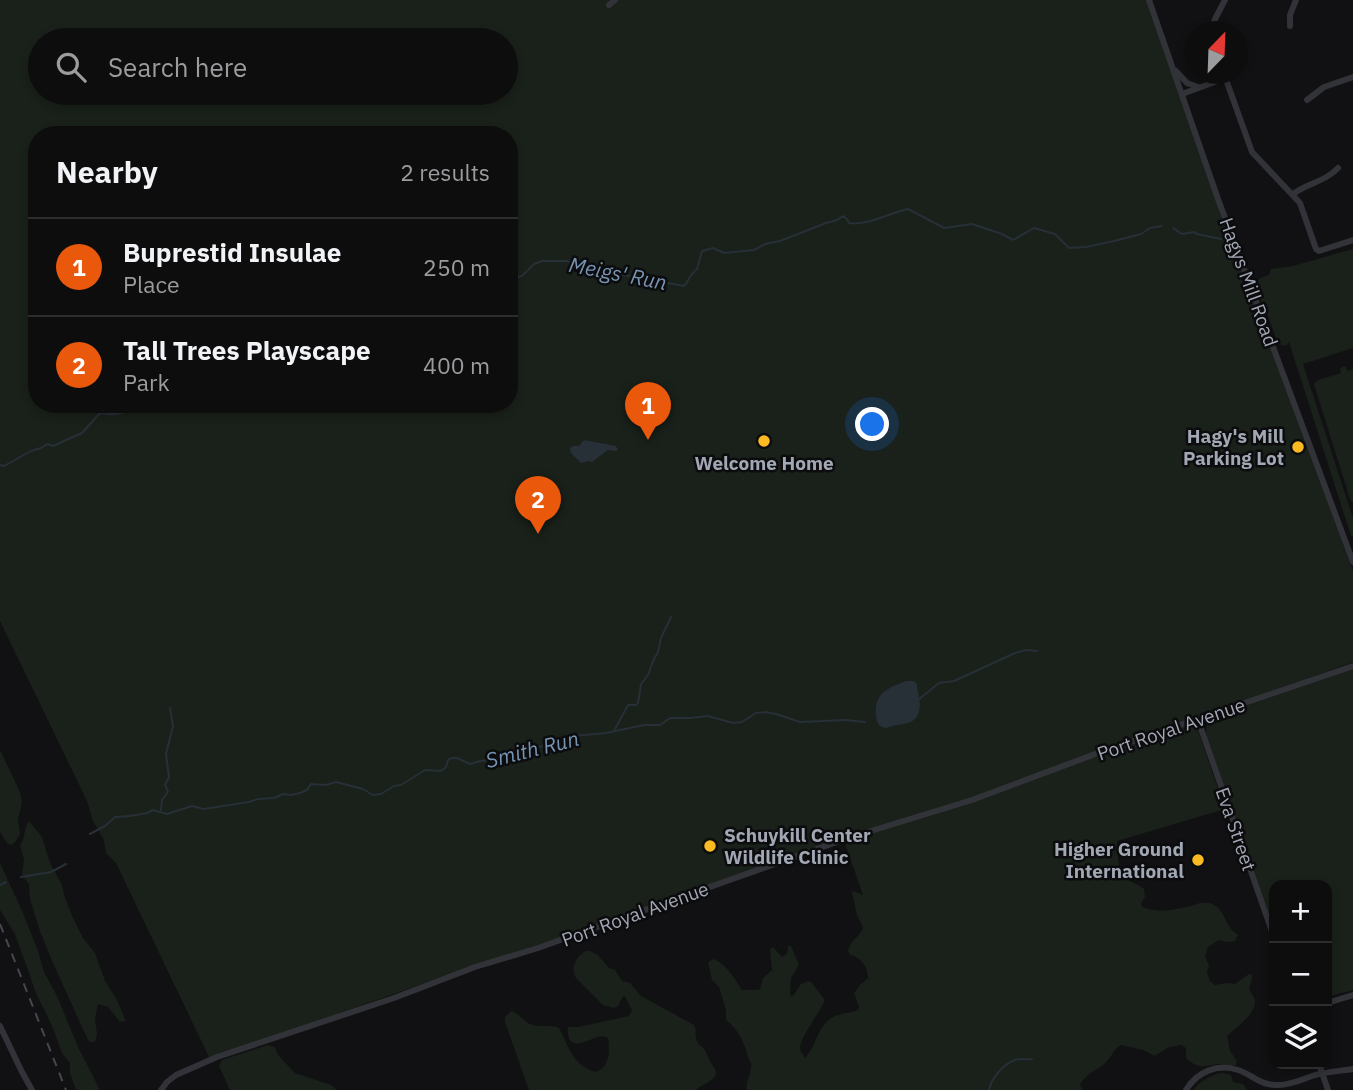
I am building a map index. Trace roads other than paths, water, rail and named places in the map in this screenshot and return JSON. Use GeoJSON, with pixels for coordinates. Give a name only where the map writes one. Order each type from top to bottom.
{"type":"FeatureCollection","features":[{"type":"Feature","properties":{"kind":"street","name":"Hagys Mill Road"},"geometry":{"type":"LineString","coordinates":[[1149,0],[1218,199],[1353,562]]}},
{"type":"Feature","properties":{"kind":"street"},"geometry":{"type":"LineString","coordinates":[[1215,21],[1225,0]]}},
{"type":"Feature","properties":{"kind":"street"},"geometry":{"type":"LineString","coordinates":[[1290,26],[1290,15],[1296,0]]}},
{"type":"Feature","properties":{"kind":"street"},"geometry":{"type":"LineString","coordinates":[[1173,69],[1187,83],[1199,88]]}},
{"type":"Feature","properties":{"kind":"street"},"geometry":{"type":"LineString","coordinates":[[1307,100],[1324,87],[1353,77]]}},
{"type":"Feature","properties":{"kind":"street"},"geometry":{"type":"LineString","coordinates":[[1182,94],[1208,84]]}},
{"type":"Feature","properties":{"kind":"street"},"geometry":{"type":"LineString","coordinates":[[1228,84],[1252,152],[1302,206],[1318,250],[1353,240]]}},
{"type":"Feature","properties":{"kind":"street"},"geometry":{"type":"LineString","coordinates":[[1293,194],[1327,177],[1338,168]]}},
{"type":"Feature","properties":{"kind":"street","name":"Port Royal Avenue"},"geometry":{"type":"LineString","coordinates":[[161,1090],[176,1075],[217,1057],[394,998],[475,967],[538,948],[848,838],[972,800],[1098,753],[1353,666]]}},
{"type":"Feature","properties":{"kind":"street","name":"Eva Street"},"geometry":{"type":"LineString","coordinates":[[1198,720],[1269,923]]}},
{"type":"Feature","properties":{"kind":"street"},"geometry":{"type":"LineString","coordinates":[[1332,1001],[1353,995]]}},
{"type":"Feature","properties":{"kind":"street"},"geometry":{"type":"LineString","coordinates":[[0,1026],[32,1090]]}},
{"type":"Feature","properties":{"kind":"street"},"geometry":{"type":"LineString","coordinates":[[1186,1090],[1202,1073],[1221,1068],[1238,1070],[1260,1083],[1270,1085],[1290,1084],[1353,1069]]}},
{"type":"Feature","properties":{"kind":"street"},"geometry":{"type":"LineString","coordinates":[[1321,1069],[1328,1090]]}},
{"type":"Feature","properties":{"kind":"waterway","name":"Meigs' Run"},"geometry":{"type":"LineString","coordinates":[[518,277],[542,261],[566,261],[607,272],[684,286],[697,269],[702,251],[713,248],[724,253],[754,250],[843,216],[849,223],[856,223],[908,209],[944,228],[972,224],[1013,240],[1034,228],[1055,234],[1069,248],[1114,241],[1162,226]]}},
{"type":"Feature","properties":{"kind":"waterway","name":"Meigs' Run"},"geometry":{"type":"LineString","coordinates":[[1173,228],[1182,234],[1194,232],[1221,239]]}},
{"type":"Feature","properties":{"kind":"waterway","name":"Meigs' Run"},"geometry":{"type":"LineString","coordinates":[[0,465],[4,466],[47,444],[53,446],[82,433],[100,413]]}},
{"type":"Feature","properties":{"kind":"waterway","name":"Meigs' Run"},"geometry":{"type":"LineString","coordinates":[[100,413],[123,413]]}},
{"type":"Feature","properties":{"kind":"waterway"},"geometry":{"type":"LineString","coordinates":[[614,731],[628,705],[638,703],[641,684],[648,675],[671,617]]}},
{"type":"Feature","properties":{"kind":"waterway","name":"Smith Run"},"geometry":{"type":"LineString","coordinates":[[918,700],[939,683],[954,681],[1015,653],[1037,651]]}},
{"type":"Feature","properties":{"kind":"waterway"},"geometry":{"type":"LineString","coordinates":[[161,810],[162,800],[168,792],[165,785],[169,777],[166,754],[173,726],[170,708]]}},
{"type":"Feature","properties":{"kind":"waterway","name":"Smith Run"},"geometry":{"type":"LineString","coordinates":[[90,834],[115,817],[153,810],[167,814],[192,806],[204,809],[274,798],[283,794],[300,793],[307,790],[311,784],[326,785],[336,782],[363,789],[373,795],[381,794],[425,770],[441,771],[452,758],[470,764],[499,759],[551,746],[573,736],[660,725],[670,718],[708,716],[733,723],[742,722],[756,713],[766,712],[800,722],[865,722]]}},
{"type":"Feature","properties":{"kind":"waterway","name":"Smith Run"},"geometry":{"type":"LineString","coordinates":[[21,877],[51,872],[66,864]]}},
{"type":"Feature","properties":{"kind":"waterway","name":"Smith Run"},"geometry":{"type":"LineString","coordinates":[[0,885],[6,882]]}},
{"type":"Feature","properties":{"kind":"waterway"},"geometry":{"type":"LineString","coordinates":[[989,1090],[995,1077],[1006,1065],[1017,1059],[1032,1059]]}},
{"type":"Feature","properties":{"kind":"railway"},"geometry":{"type":"LineString","coordinates":[[0,924],[66,1090]]}},
{"type":"Feature","properties":{"kind":"place","name":"Buprestid Insulae"},"geometry":{"type":"Point","coordinates":[648,440]}},
{"type":"Feature","properties":{"kind":"place","name":"Welcome Home"},"geometry":{"type":"Point","coordinates":[764,441]}},
{"type":"Feature","properties":{"kind":"place","name":"Hagy's Mill Parking Lot"},"geometry":{"type":"Point","coordinates":[1298,447]}},
{"type":"Feature","properties":{"kind":"place","name":"Tall Trees Playscape"},"geometry":{"type":"Point","coordinates":[538,534]}},
{"type":"Feature","properties":{"kind":"place","name":"Schuykill Center Wildlife Clinic"},"geometry":{"type":"Point","coordinates":[710,846]}},
{"type":"Feature","properties":{"kind":"place","name":"Higher Ground International"},"geometry":{"type":"Point","coordinates":[1198,860]}}]}
